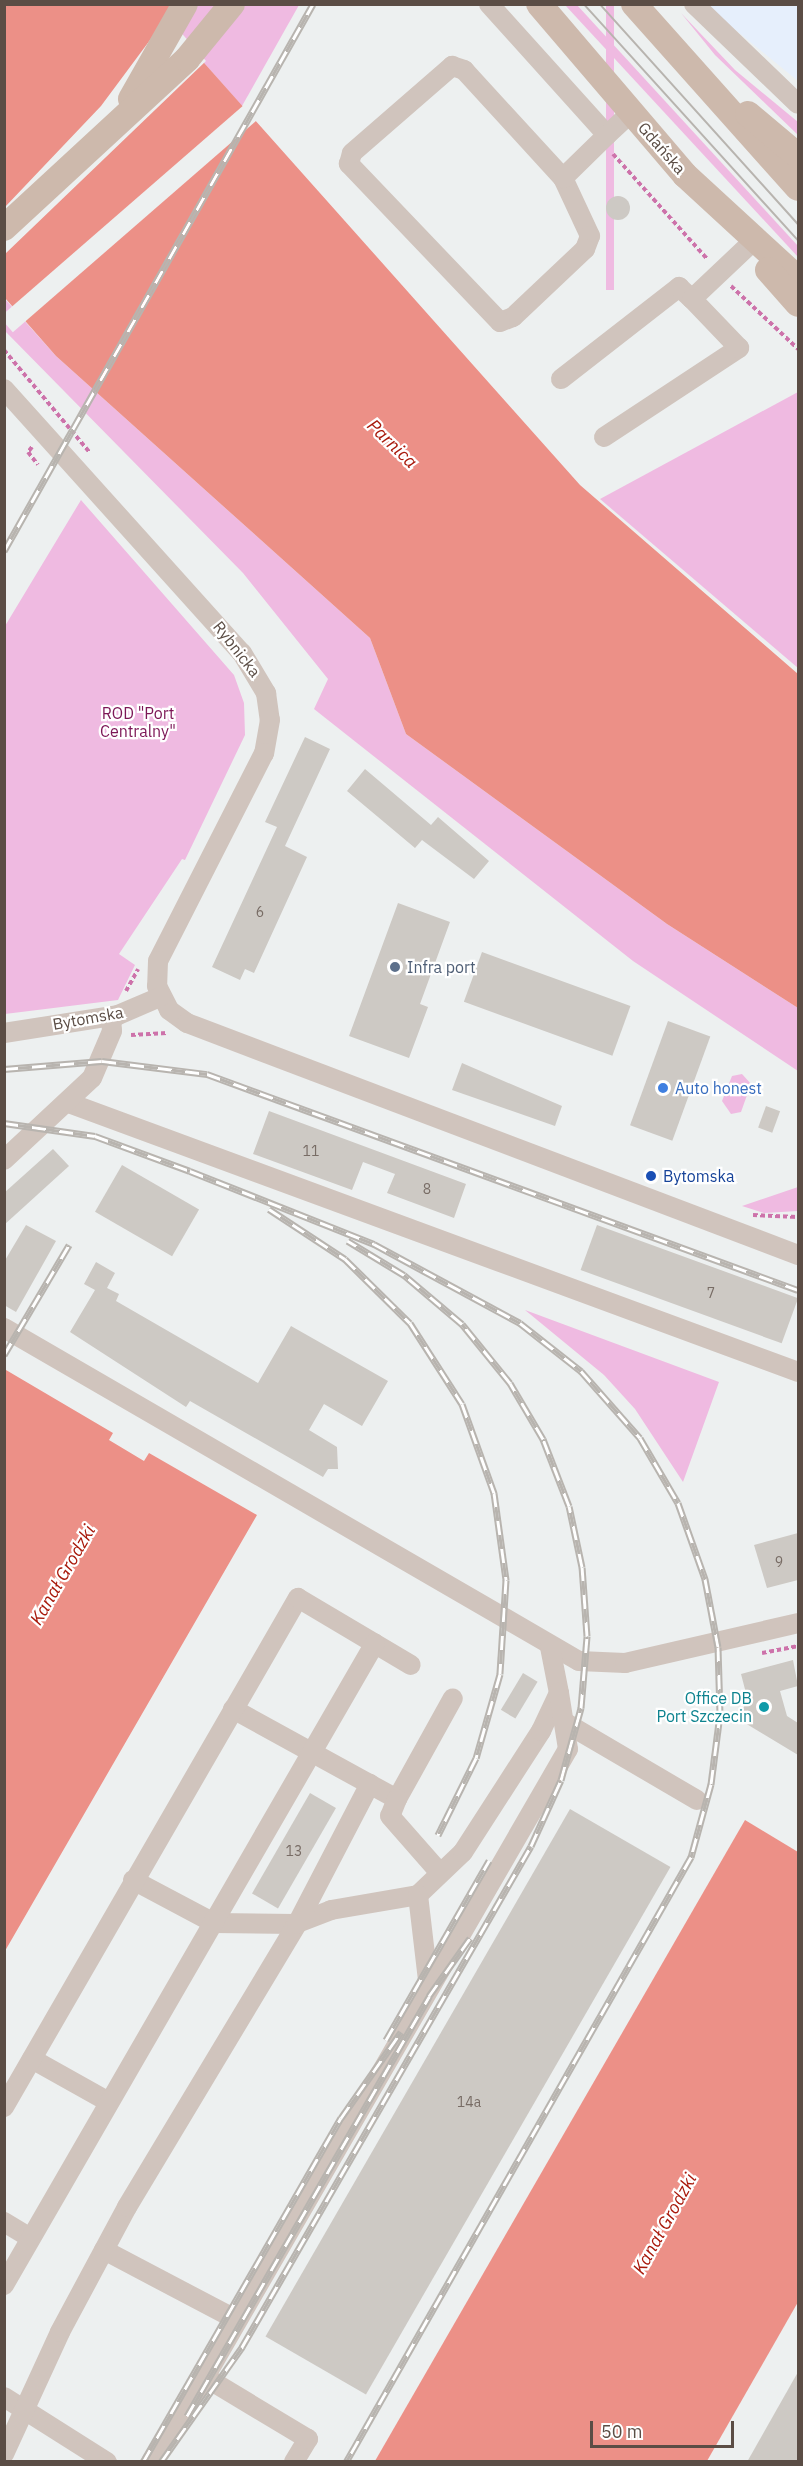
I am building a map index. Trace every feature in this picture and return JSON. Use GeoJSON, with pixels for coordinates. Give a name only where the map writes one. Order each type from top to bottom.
{"type":"FeatureCollection","features":[{"type":"Feature","properties":{"kind":"main road"},"geometry":{"type":"LineString","coordinates":[[106,133],[152,67],[185,4]]}},
{"type":"Feature","properties":{"kind":"main road"},"geometry":{"type":"LineString","coordinates":[[4,228],[188,59],[232,4]]}},
{"type":"Feature","properties":{"kind":"main road","name":"Gdańska"},"geometry":{"type":"LineString","coordinates":[[539,4],[685,175],[798,279]]}},
{"type":"Feature","properties":{"kind":"main road"},"geometry":{"type":"LineString","coordinates":[[641,13],[798,156]]}},
{"type":"Feature","properties":{"kind":"main road"},"geometry":{"type":"LineString","coordinates":[[641,13],[798,189]]}},
{"type":"Feature","properties":{"kind":"main road"},"geometry":{"type":"LineString","coordinates":[[685,175],[798,304]]}},
{"type":"Feature","properties":{"kind":"street"},"geometry":{"type":"LineString","coordinates":[[489,4],[603,138]]}},
{"type":"Feature","properties":{"kind":"street"},"geometry":{"type":"LineString","coordinates":[[694,4],[756,68],[798,104]]}},
{"type":"Feature","properties":{"kind":"street"},"geometry":{"type":"LineString","coordinates":[[452,66],[464,70],[563,178],[590,236],[585,249],[513,317],[500,322],[350,164],[351,153],[452,66]]}},
{"type":"Feature","properties":{"kind":"street"},"geometry":{"type":"LineString","coordinates":[[563,178],[632,112]]}},
{"type":"Feature","properties":{"kind":"street"},"geometry":{"type":"LineString","coordinates":[[692,300],[747,246]]}},
{"type":"Feature","properties":{"kind":"street"},"geometry":{"type":"LineString","coordinates":[[561,380],[679,287],[739,348],[604,437]]}},
{"type":"Feature","properties":{"kind":"street","name":"Rybnicka"},"geometry":{"type":"LineString","coordinates":[[4,389],[251,663],[266,693],[266,746],[159,956],[160,997]]}},
{"type":"Feature","properties":{"kind":"street"},"geometry":{"type":"LineString","coordinates":[[160,997],[187,1023],[798,1256]]}},
{"type":"Feature","properties":{"kind":"street","name":"Bytomska"},"geometry":{"type":"LineString","coordinates":[[4,1033],[111,1017],[160,997]]}},
{"type":"Feature","properties":{"kind":"street"},"geometry":{"type":"LineString","coordinates":[[4,1160],[69,1103],[101,1064],[111,1017]]}},
{"type":"Feature","properties":{"kind":"street"},"geometry":{"type":"LineString","coordinates":[[69,1103],[798,1372]]}},
{"type":"Feature","properties":{"kind":"street"},"geometry":{"type":"LineString","coordinates":[[4,1328],[550,1647],[586,1664],[610,1665],[798,1623]]}},
{"type":"Feature","properties":{"kind":"street"},"geometry":{"type":"LineString","coordinates":[[4,2107],[133,1880],[298,1598],[411,1665]]}},
{"type":"Feature","properties":{"kind":"street"},"geometry":{"type":"LineString","coordinates":[[4,2285],[375,1643]]}},
{"type":"Feature","properties":{"kind":"street"},"geometry":{"type":"LineString","coordinates":[[151,2462],[205,2377],[568,1749],[550,1647]]}},
{"type":"Feature","properties":{"kind":"street"},"geometry":{"type":"LineString","coordinates":[[133,1880],[214,1923],[297,1924],[331,1910],[418,1895],[462,1852],[559,1693]]}},
{"type":"Feature","properties":{"kind":"street"},"geometry":{"type":"LineString","coordinates":[[440,1873],[390,1816],[397,1799],[453,1698]]}},
{"type":"Feature","properties":{"kind":"street"},"geometry":{"type":"LineString","coordinates":[[232,1709],[397,1799]]}},
{"type":"Feature","properties":{"kind":"street"},"geometry":{"type":"LineString","coordinates":[[564,1722],[698,1800]]}},
{"type":"Feature","properties":{"kind":"street"},"geometry":{"type":"LineString","coordinates":[[4,2454],[26,2413],[60,2332],[104,2250],[297,1924],[370,1784]]}},
{"type":"Feature","properties":{"kind":"street"},"geometry":{"type":"LineString","coordinates":[[418,1895],[429,1988]]}},
{"type":"Feature","properties":{"kind":"street"},"geometry":{"type":"LineString","coordinates":[[32,2059],[109,2102]]}},
{"type":"Feature","properties":{"kind":"street"},"geometry":{"type":"LineString","coordinates":[[4,2222],[31,2238]]}},
{"type":"Feature","properties":{"kind":"street"},"geometry":{"type":"LineString","coordinates":[[104,2250],[237,2320]]}},
{"type":"Feature","properties":{"kind":"street"},"geometry":{"type":"LineString","coordinates":[[205,2377],[308,2439],[294,2462]]}},
{"type":"Feature","properties":{"kind":"street"},"geometry":{"type":"LineString","coordinates":[[4,2397],[107,2462]]}},
{"type":"Feature","properties":{"kind":"path"},"geometry":{"type":"LineString","coordinates":[[603,138],[718,272],[798,348]]}},
{"type":"Feature","properties":{"kind":"path"},"geometry":{"type":"LineString","coordinates":[[4,350],[96,462]]}},
{"type":"Feature","properties":{"kind":"path"},"geometry":{"type":"LineString","coordinates":[[36,443],[28,452],[38,465]]}},
{"type":"Feature","properties":{"kind":"path"},"geometry":{"type":"LineString","coordinates":[[111,1017],[142,961]]}},
{"type":"Feature","properties":{"kind":"path"},"geometry":{"type":"LineString","coordinates":[[125,1041],[142,1030],[180,1036]]}},
{"type":"Feature","properties":{"kind":"path"},"geometry":{"type":"LineString","coordinates":[[742,1211],[764,1218],[798,1217]]}},
{"type":"Feature","properties":{"kind":"path"},"geometry":{"type":"LineString","coordinates":[[762,1653],[798,1646]]}},
{"type":"Feature","properties":{"kind":"shaded area"},"geometry":{"type":"Polygon","coordinates":[[[705,5],[798,5],[798,81],[705,5]]]}},
{"type":"Feature","properties":{"kind":"green space"},"geometry":{"type":"Polygon","coordinates":[[[192,5],[299,5],[242,106],[173,28],[192,5]]]}},
{"type":"Feature","properties":{"kind":"green space"},"geometry":{"type":"Polygon","coordinates":[[[565,5],[577,5],[798,246],[798,257],[565,5]]]}},
{"type":"Feature","properties":{"kind":"green space"},"geometry":{"type":"Polygon","coordinates":[[[606,5],[614,5],[614,290],[606,290],[606,5]]]}},
{"type":"Feature","properties":{"kind":"green space"},"geometry":{"type":"Polygon","coordinates":[[[681,13],[735,70],[798,122],[798,135],[715,55],[681,13]]]}},
{"type":"Feature","properties":{"kind":"green space"},"geometry":{"type":"Polygon","coordinates":[[[4,298],[56,356],[370,638],[406,734],[667,924],[798,1008],[798,1071],[633,961],[314,709],[328,679],[243,573],[5,331],[4,298]]]}},
{"type":"Feature","properties":{"kind":"green space"},"geometry":{"type":"Polygon","coordinates":[[[798,392],[798,668],[600,499],[798,392]]]}},
{"type":"Feature","properties":{"kind":"green space","name":"ROD \"Port Centralny\""},"geometry":{"type":"Polygon","coordinates":[[[81,500],[234,675],[244,703],[245,735],[185,860],[182,859],[119,954],[135,965],[118,1000],[5,1014],[5,626],[81,500]]]}},
{"type":"Feature","properties":{"kind":"green space"},"geometry":{"type":"Polygon","coordinates":[[[742,1074],[751,1084],[741,1112],[731,1114],[722,1101],[732,1076],[742,1074]]]}},
{"type":"Feature","properties":{"kind":"green space"},"geometry":{"type":"Polygon","coordinates":[[[798,1187],[798,1211],[764,1213],[742,1206],[798,1187]]]}},
{"type":"Feature","properties":{"kind":"green space"},"geometry":{"type":"Polygon","coordinates":[[[525,1310],[719,1382],[683,1482],[635,1409],[604,1375],[525,1310]]]}},
{"type":"Feature","properties":{"kind":"water","name":"Parnica"},"geometry":{"type":"Polygon","coordinates":[[[4,5],[192,5],[173,28],[580,485],[798,674],[798,1008],[667,924],[406,734],[370,638],[56,356],[5,298],[4,5]]]}},
{"type":"Feature","properties":{"kind":"water","name":"Kanał Grodzki"},"geometry":{"type":"Polygon","coordinates":[[[6,1370],[113,1433],[109,1440],[144,1461],[149,1453],[257,1515],[5,1951],[6,1370]]]}},
{"type":"Feature","properties":{"kind":"water","name":"Kanał Grodzki"},"geometry":{"type":"Polygon","coordinates":[[[745,1820],[798,1852],[798,2302],[707,2461],[375,2461],[745,1820]]]}},
{"type":"Feature","properties":{"kind":"pier"},"geometry":{"type":"Polygon","coordinates":[[[177,28],[206,61],[5,254],[5,207],[101,106],[153,36],[177,28]]]}},
{"type":"Feature","properties":{"kind":"pier"},"geometry":{"type":"Polygon","coordinates":[[[245,104],[258,119],[13,332],[4,322],[4,313],[245,104]]]}},
{"type":"Feature","properties":{"kind":"building"},"geometry":{"type":"Polygon","coordinates":[[[618,196],[627,199],[630,208],[627,217],[618,220],[609,217],[606,208],[609,199],[618,196]]]}},
{"type":"Feature","properties":{"kind":"building"},"geometry":{"type":"Polygon","coordinates":[[[305,737],[330,749],[285,846],[307,857],[254,973],[245,969],[240,980],[212,967],[277,827],[265,822],[305,737]]]}},
{"type":"Feature","properties":{"kind":"building"},"geometry":{"type":"Polygon","coordinates":[[[365,769],[431,825],[438,817],[489,861],[474,879],[422,840],[415,848],[347,791],[365,769]]]}},
{"type":"Feature","properties":{"kind":"building"},"geometry":{"type":"Polygon","coordinates":[[[398,903],[450,922],[420,1004],[428,1007],[409,1058],[349,1036],[398,903]]]}},
{"type":"Feature","properties":{"kind":"building"},"geometry":{"type":"Polygon","coordinates":[[[482,952],[630,1006],[612,1056],[464,1002],[482,952]]]}},
{"type":"Feature","properties":{"kind":"building"},"geometry":{"type":"Polygon","coordinates":[[[668,1021],[710,1036],[672,1141],[630,1125],[668,1021]]]}},
{"type":"Feature","properties":{"kind":"building"},"geometry":{"type":"Polygon","coordinates":[[[462,1063],[562,1106],[555,1126],[452,1090],[462,1063]]]}},
{"type":"Feature","properties":{"kind":"building"},"geometry":{"type":"Polygon","coordinates":[[[766,1106],[780,1111],[772,1133],[758,1128],[766,1106]]]}},
{"type":"Feature","properties":{"kind":"building"},"geometry":{"type":"Polygon","coordinates":[[[269,1111],[466,1184],[454,1218],[387,1193],[395,1174],[363,1162],[352,1190],[253,1154],[269,1111]]]}},
{"type":"Feature","properties":{"kind":"building"},"geometry":{"type":"Polygon","coordinates":[[[53,1149],[69,1166],[4,1225],[4,1193],[53,1149]]]}},
{"type":"Feature","properties":{"kind":"building"},"geometry":{"type":"Polygon","coordinates":[[[122,1165],[199,1210],[172,1256],[95,1212],[122,1165]]]}},
{"type":"Feature","properties":{"kind":"building"},"geometry":{"type":"Polygon","coordinates":[[[26,1225],[56,1241],[16,1312],[4,1305],[4,1262],[26,1225]]]}},
{"type":"Feature","properties":{"kind":"building"},"geometry":{"type":"Polygon","coordinates":[[[597,1225],[798,1298],[782,1343],[581,1270],[597,1225]]]}},
{"type":"Feature","properties":{"kind":"building"},"geometry":{"type":"Polygon","coordinates":[[[96,1262],[115,1273],[107,1288],[119,1294],[116,1301],[258,1383],[291,1326],[388,1381],[362,1426],[324,1404],[309,1430],[337,1447],[338,1469],[328,1469],[323,1477],[190,1401],[186,1407],[70,1332],[95,1290],[84,1284],[96,1262]]]}},
{"type":"Feature","properties":{"kind":"building"},"geometry":{"type":"Polygon","coordinates":[[[798,1533],[798,1580],[767,1588],[754,1545],[798,1533]]]}},
{"type":"Feature","properties":{"kind":"building","name":"Office DB Port Szczecin"},"geometry":{"type":"Polygon","coordinates":[[[793,1660],[798,1686],[780,1691],[787,1716],[798,1723],[798,1755],[740,1720],[747,1697],[741,1674],[793,1660]]]}},
{"type":"Feature","properties":{"kind":"building"},"geometry":{"type":"Polygon","coordinates":[[[523,1673],[538,1682],[515,1719],[501,1710],[523,1673]]]}},
{"type":"Feature","properties":{"kind":"building"},"geometry":{"type":"Polygon","coordinates":[[[310,1793],[336,1808],[278,1908],[252,1893],[310,1793]]]}},
{"type":"Feature","properties":{"kind":"building"},"geometry":{"type":"Polygon","coordinates":[[[570,1809],[670,1867],[366,2394],[266,2336],[570,1809]]]}},
{"type":"Feature","properties":{"kind":"building"},"geometry":{"type":"Polygon","coordinates":[[[798,2372],[798,2462],[747,2462],[798,2372]]]}},
{"type":"Feature","properties":{"kind":"tram line"},"geometry":{"type":"LineString","coordinates":[[584,4],[798,240]]}},
{"type":"Feature","properties":{"kind":"tram line"},"geometry":{"type":"LineString","coordinates":[[600,4],[798,224]]}},
{"type":"Feature","properties":{"kind":"railway"},"geometry":{"type":"LineString","coordinates":[[4,551],[313,4]]}},
{"type":"Feature","properties":{"kind":"railway"},"geometry":{"type":"LineString","coordinates":[[4,1069],[102,1061],[207,1074],[798,1290]]}},
{"type":"Feature","properties":{"kind":"railway"},"geometry":{"type":"LineString","coordinates":[[4,1123],[95,1136],[190,1171],[374,1244],[520,1323],[581,1371],[640,1438],[678,1503],[705,1579],[718,1647],[720,1714],[711,1784],[691,1857],[346,2462]]}},
{"type":"Feature","properties":{"kind":"railway"},"geometry":{"type":"LineString","coordinates":[[269,1209],[345,1259],[410,1323],[462,1404],[494,1493],[506,1580],[500,1674],[476,1758],[438,1835]]}},
{"type":"Feature","properties":{"kind":"railway"},"geometry":{"type":"LineString","coordinates":[[161,2462],[242,2347],[531,1846],[561,1780],[581,1708],[587,1636],[582,1567],[569,1506],[543,1439],[510,1383],[462,1324],[404,1275],[348,1241]]}},
{"type":"Feature","properties":{"kind":"railway"},"geometry":{"type":"LineString","coordinates":[[4,1355],[69,1245]]}},
{"type":"Feature","properties":{"kind":"railway"},"geometry":{"type":"LineString","coordinates":[[386,2040],[489,1861]]}},
{"type":"Feature","properties":{"kind":"railway"},"geometry":{"type":"LineString","coordinates":[[187,2416],[429,1996],[470,1938]]}},
{"type":"Feature","properties":{"kind":"railway"},"geometry":{"type":"LineString","coordinates":[[143,2462],[341,2118],[401,2032]]}},
{"type":"Feature","properties":{"kind":"place","name":"Infra port"},"geometry":{"type":"Point","coordinates":[395,967]}},
{"type":"Feature","properties":{"kind":"place","name":"Auto honest"},"geometry":{"type":"Point","coordinates":[663,1088]}},
{"type":"Feature","properties":{"kind":"place","name":"Bytomska"},"geometry":{"type":"Point","coordinates":[651,1176]}},
{"type":"Feature","properties":{"kind":"place","name":"Office DB Port Szczecin"},"geometry":{"type":"Point","coordinates":[764,1707]}}]}
